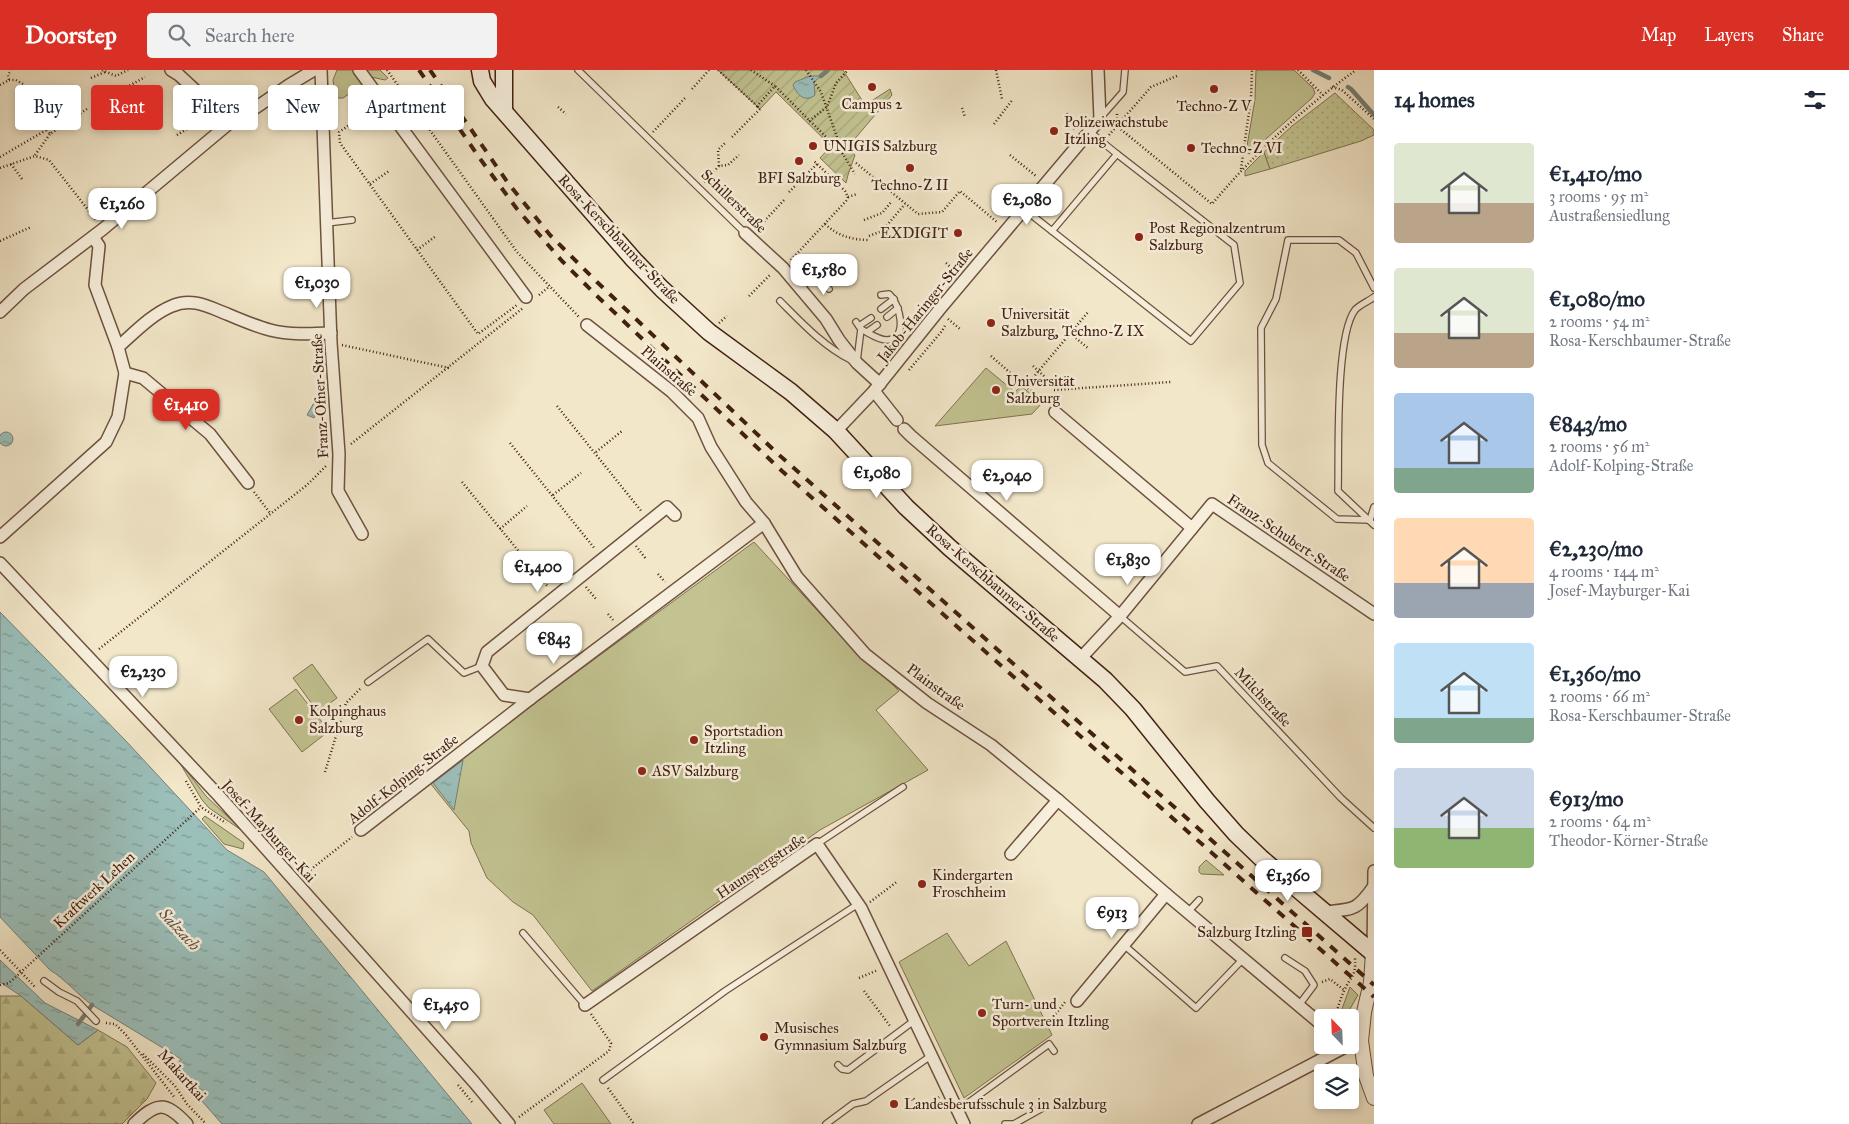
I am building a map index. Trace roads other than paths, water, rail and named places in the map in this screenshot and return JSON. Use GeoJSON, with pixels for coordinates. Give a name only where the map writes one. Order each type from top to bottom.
{"type":"FeatureCollection","features":[{"type":"Feature","properties":{"kind":"main road"},"geometry":{"type":"LineString","coordinates":[[504,70],[504,110]]}},
{"type":"Feature","properties":{"kind":"main road","name":"Rosa-Kerschbaumer-Straße"},"geometry":{"type":"LineString","coordinates":[[482,73],[490,79],[504,110],[618,242],[662,289],[702,326],[791,392],[836,431],[906,507],[950,548],[1105,680],[1133,709],[1207,802],[1236,834],[1261,858],[1373,954]]}},
{"type":"Feature","properties":{"kind":"street"},"geometry":{"type":"LineString","coordinates":[[172,70],[190,85]]}},
{"type":"Feature","properties":{"kind":"street"},"geometry":{"type":"LineString","coordinates":[[258,107],[314,70]]}},
{"type":"Feature","properties":{"kind":"street","name":"Franz-Ofner-Straße"},"geometry":{"type":"LineString","coordinates":[[321,70],[331,338],[339,454],[338,491],[362,534]]}},
{"type":"Feature","properties":{"kind":"street"},"geometry":{"type":"LineString","coordinates":[[359,70],[529,300]]}},
{"type":"Feature","properties":{"kind":"street"},"geometry":{"type":"LineString","coordinates":[[1098,70],[1100,119]]}},
{"type":"Feature","properties":{"kind":"street","name":"Jakob-Haringer-Straße"},"geometry":{"type":"LineString","coordinates":[[836,431],[877,388],[1006,230],[1100,119]]}},
{"type":"Feature","properties":{"kind":"street"},"geometry":{"type":"LineString","coordinates":[[0,312],[24,290],[98,233],[221,130]]}},
{"type":"Feature","properties":{"kind":"street"},"geometry":{"type":"LineString","coordinates":[[0,538],[106,442],[118,417],[125,373],[118,347],[95,285],[99,246],[98,233]]}},
{"type":"Feature","properties":{"kind":"street","name":"Schillerstraße"},"geometry":{"type":"LineString","coordinates":[[747,235],[783,268],[826,319],[839,340],[877,388],[910,436],[1120,616]]}},
{"type":"Feature","properties":{"kind":"street"},"geometry":{"type":"LineString","coordinates":[[118,347],[156,315],[173,305],[191,302],[208,306],[271,330],[331,338]]}},
{"type":"Feature","properties":{"kind":"street","name":"Plainstraße"},"geometry":{"type":"LineString","coordinates":[[587,325],[672,392],[698,418],[712,447],[746,502],[764,523],[796,578],[865,654],[927,703],[991,746],[1058,800],[1166,894],[1314,1018]]}},
{"type":"Feature","properties":{"kind":"street"},"geometry":{"type":"LineString","coordinates":[[125,373],[143,378],[210,434],[248,483]]}},
{"type":"Feature","properties":{"kind":"street"},"geometry":{"type":"LineString","coordinates":[[1055,412],[1192,528]]}},
{"type":"Feature","properties":{"kind":"street","name":"Franz-Schubert-Straße"},"geometry":{"type":"LineString","coordinates":[[1080,659],[1120,616],[1212,504],[1374,614]]}},
{"type":"Feature","properties":{"kind":"street"},"geometry":{"type":"LineString","coordinates":[[530,700],[504,695],[482,666],[487,652],[667,507],[675,515]]}},
{"type":"Feature","properties":{"kind":"street","name":"Adolf-Kolping-Straße"},"geometry":{"type":"LineString","coordinates":[[361,830],[764,523]]}},
{"type":"Feature","properties":{"kind":"street","name":"Josef-Mayburger-Kai"},"geometry":{"type":"LineString","coordinates":[[0,564],[219,796],[474,1082],[513,1121]]}},
{"type":"Feature","properties":{"kind":"street"},"geometry":{"type":"LineString","coordinates":[[1011,854],[1058,800]]}},
{"type":"Feature","properties":{"kind":"street","name":"Haunspergstraße"},"geometry":{"type":"LineString","coordinates":[[585,1005],[817,844],[863,904],[964,1124]]}},
{"type":"Feature","properties":{"kind":"street"},"geometry":{"type":"LineString","coordinates":[[1359,1028],[1369,1007],[1373,954],[1374,871]]}},
{"type":"Feature","properties":{"kind":"street"},"geometry":{"type":"LineString","coordinates":[[1323,912],[1351,910],[1359,906],[1374,886]]}},
{"type":"Feature","properties":{"kind":"street"},"geometry":{"type":"LineString","coordinates":[[1077,1001],[1166,894]]}},
{"type":"Feature","properties":{"kind":"street"},"geometry":{"type":"LineString","coordinates":[[1198,1124],[1329,1054]]}},
{"type":"Feature","properties":{"kind":"street"},"geometry":{"type":"LineString","coordinates":[[1357,1054],[1374,1098]]}},
{"type":"Feature","properties":{"kind":"street","name":"Makartkai"},"geometry":{"type":"LineString","coordinates":[[134,1124],[155,1108],[162,1107],[176,1107],[187,1124]]}},
{"type":"Feature","properties":{"kind":"lane","name":"Schillerstraße"},"geometry":{"type":"LineString","coordinates":[[578,70],[747,235]]}},
{"type":"Feature","properties":{"kind":"lane"},"geometry":{"type":"LineString","coordinates":[[1100,119],[1123,92],[1125,70]]}},
{"type":"Feature","properties":{"kind":"lane"},"geometry":{"type":"LineString","coordinates":[[1024,209],[1191,342],[1240,283],[1234,245],[1117,154],[1088,135]]}},
{"type":"Feature","properties":{"kind":"lane"},"geometry":{"type":"LineString","coordinates":[[1052,231],[1117,154]]}},
{"type":"Feature","properties":{"kind":"lane"},"geometry":{"type":"LineString","coordinates":[[326,223],[352,220]]}},
{"type":"Feature","properties":{"kind":"lane"},"geometry":{"type":"LineString","coordinates":[[1372,523],[1337,519],[1268,463],[1262,445],[1261,328],[1276,299],[1288,240],[1339,240],[1356,253],[1374,288]]}},
{"type":"Feature","properties":{"kind":"lane"},"geometry":{"type":"LineString","coordinates":[[800,288],[812,279],[818,279],[822,280],[829,289]]}},
{"type":"Feature","properties":{"kind":"lane"},"geometry":{"type":"LineString","coordinates":[[861,328],[885,340],[894,338],[900,330],[900,316],[894,299],[886,293],[881,295]]}},
{"type":"Feature","properties":{"kind":"lane"},"geometry":{"type":"LineString","coordinates":[[1372,523],[1338,492],[1341,370],[1345,334],[1355,310],[1374,297]]}},
{"type":"Feature","properties":{"kind":"lane"},"geometry":{"type":"LineString","coordinates":[[881,309],[894,299]]}},
{"type":"Feature","properties":{"kind":"lane"},"geometry":{"type":"LineString","coordinates":[[780,301],[813,334],[839,354],[856,363],[861,328],[871,318]]}},
{"type":"Feature","properties":{"kind":"lane"},"geometry":{"type":"LineString","coordinates":[[887,317],[898,308]]}},
{"type":"Feature","properties":{"kind":"lane"},"geometry":{"type":"LineString","coordinates":[[861,328],[877,325]]}},
{"type":"Feature","properties":{"kind":"lane"},"geometry":{"type":"LineString","coordinates":[[1372,523],[1374,507]]}},
{"type":"Feature","properties":{"kind":"lane","name":"Milchstraße"},"geometry":{"type":"LineString","coordinates":[[1120,616],[1185,672],[1217,666],[1341,798],[1374,828]]}},
{"type":"Feature","properties":{"kind":"lane"},"geometry":{"type":"LineString","coordinates":[[368,682],[428,639],[464,673],[482,666]]}},
{"type":"Feature","properties":{"kind":"lane"},"geometry":{"type":"LineString","coordinates":[[817,844],[903,788]]}},
{"type":"Feature","properties":{"kind":"lane"},"geometry":{"type":"LineString","coordinates":[[1188,912],[1199,900]]}},
{"type":"Feature","properties":{"kind":"lane"},"geometry":{"type":"LineString","coordinates":[[603,1080],[725,991],[863,904]]}},
{"type":"Feature","properties":{"kind":"lane"},"geometry":{"type":"LineString","coordinates":[[523,934],[585,1005]]}},
{"type":"Feature","properties":{"kind":"lane"},"geometry":{"type":"LineString","coordinates":[[1124,944],[1196,1008],[1243,959]]}},
{"type":"Feature","properties":{"kind":"lane"},"geometry":{"type":"LineString","coordinates":[[1285,958],[1306,971],[1314,986],[1299,1005]]}},
{"type":"Feature","properties":{"kind":"lane"},"geometry":{"type":"LineString","coordinates":[[44,980],[59,992],[77,1001],[96,1021]]}},
{"type":"Feature","properties":{"kind":"lane"},"geometry":{"type":"LineString","coordinates":[[838,1065],[842,1069],[848,1070],[915,1020]]}},
{"type":"Feature","properties":{"kind":"lane"},"geometry":{"type":"LineString","coordinates":[[957,1110],[1048,1044],[1054,1051]]}},
{"type":"Feature","properties":{"kind":"lane"},"geometry":{"type":"LineString","coordinates":[[826,1124],[853,1104],[866,1101],[932,1055]]}},
{"type":"Feature","properties":{"kind":"lane"},"geometry":{"type":"LineString","coordinates":[[1005,1124],[1014,1124],[1046,1106]]}},
{"type":"Feature","properties":{"kind":"water"},"geometry":{"type":"Polygon","coordinates":[[[810,76],[821,76],[814,82],[815,95],[805,98],[799,95],[793,85],[795,82],[810,76]]]}},
{"type":"Feature","properties":{"kind":"water"},"geometry":{"type":"Polygon","coordinates":[[[315,401],[321,404],[314,418],[307,415],[315,401]]]}},
{"type":"Feature","properties":{"kind":"water"},"geometry":{"type":"Polygon","coordinates":[[[3,432],[9,432],[13,439],[9,446],[3,446],[-1,442],[-1,436],[3,432]]]}},
{"type":"Feature","properties":{"kind":"water","name":"Salzach"},"geometry":{"type":"Polygon","coordinates":[[[0,612],[126,741],[227,850],[264,872],[472,1124],[222,1124],[174,1069],[181,1059],[92,1005],[50,970],[0,917],[0,612]]]}},
{"type":"Feature","properties":{"kind":"water"},"geometry":{"type":"Polygon","coordinates":[[[463,760],[454,810],[433,783],[463,760]]]}},
{"type":"Feature","properties":{"kind":"water"},"geometry":{"type":"Polygon","coordinates":[[[0,960],[45,1003],[98,1030],[78,1045],[21,996],[0,982],[0,960]]]}},
{"type":"Feature","properties":{"kind":"waterway"},"geometry":{"type":"LineString","coordinates":[[821,76],[828,70]]}},
{"type":"Feature","properties":{"kind":"waterway"},"geometry":{"type":"LineString","coordinates":[[1313,70],[1329,78]]}},
{"type":"Feature","properties":{"kind":"waterway"},"geometry":{"type":"LineString","coordinates":[[1348,87],[1374,115]]}},
{"type":"Feature","properties":{"kind":"waterway"},"geometry":{"type":"LineString","coordinates":[[78,1024],[92,1005]]}},
{"type":"Feature","properties":{"kind":"railway"},"geometry":{"type":"LineString","coordinates":[[419,70],[517,209],[562,261],[597,296],[782,471],[1374,997]]}},
{"type":"Feature","properties":{"kind":"railway"},"geometry":{"type":"LineString","coordinates":[[430,70],[508,183],[550,235],[597,282],[778,454],[1374,985]]}},
{"type":"Feature","properties":{"kind":"place","name":"Campus 2"},"geometry":{"type":"Point","coordinates":[872,87]}},
{"type":"Feature","properties":{"kind":"place","name":"Techno-Z V"},"geometry":{"type":"Point","coordinates":[1214,89]}},
{"type":"Feature","properties":{"kind":"place","name":"Polizeiwachstube Itzling"},"geometry":{"type":"Point","coordinates":[1054,131]}},
{"type":"Feature","properties":{"kind":"place","name":"UNIGIS Salzburg"},"geometry":{"type":"Point","coordinates":[813,146]}},
{"type":"Feature","properties":{"kind":"place","name":"Techno-Z VI"},"geometry":{"type":"Point","coordinates":[1191,148]}},
{"type":"Feature","properties":{"kind":"place","name":"BFI Salzburg"},"geometry":{"type":"Point","coordinates":[799,161]}},
{"type":"Feature","properties":{"kind":"place","name":"Techno-Z II"},"geometry":{"type":"Point","coordinates":[910,168]}},
{"type":"Feature","properties":{"kind":"place","name":"EXDIGIT"},"geometry":{"type":"Point","coordinates":[958,233]}},
{"type":"Feature","properties":{"kind":"place","name":"Post Regionalzentrum Salzburg"},"geometry":{"type":"Point","coordinates":[1139,237]}},
{"type":"Feature","properties":{"kind":"place","name":"Universität Salzburg, Techno-Z IX"},"geometry":{"type":"Point","coordinates":[991,323]}},
{"type":"Feature","properties":{"kind":"place","name":"Universität Salzburg"},"geometry":{"type":"Point","coordinates":[996,390]}},
{"type":"Feature","properties":{"kind":"place","name":"Kolpinghaus Salzburg"},"geometry":{"type":"Point","coordinates":[299,720]}},
{"type":"Feature","properties":{"kind":"place","name":"Sportstadion Itzling"},"geometry":{"type":"Point","coordinates":[694,740]}},
{"type":"Feature","properties":{"kind":"place","name":"ASV Salzburg"},"geometry":{"type":"Point","coordinates":[642,771]}},
{"type":"Feature","properties":{"kind":"place","name":"Kindergarten Froschheim"},"geometry":{"type":"Point","coordinates":[922,884]}},
{"type":"Feature","properties":{"kind":"place","name":"Salzburg Itzling"},"geometry":{"type":"Point","coordinates":[1307,932]}},
{"type":"Feature","properties":{"kind":"place","name":"Turn- und Sportverein Itzling"},"geometry":{"type":"Point","coordinates":[982,1013]}},
{"type":"Feature","properties":{"kind":"place","name":"Musisches Gymnasium Salzburg"},"geometry":{"type":"Point","coordinates":[764,1037]}},
{"type":"Feature","properties":{"kind":"place","name":"Landesberufsschule 3 in Salzburg"},"geometry":{"type":"Point","coordinates":[894,1104]}}]}
